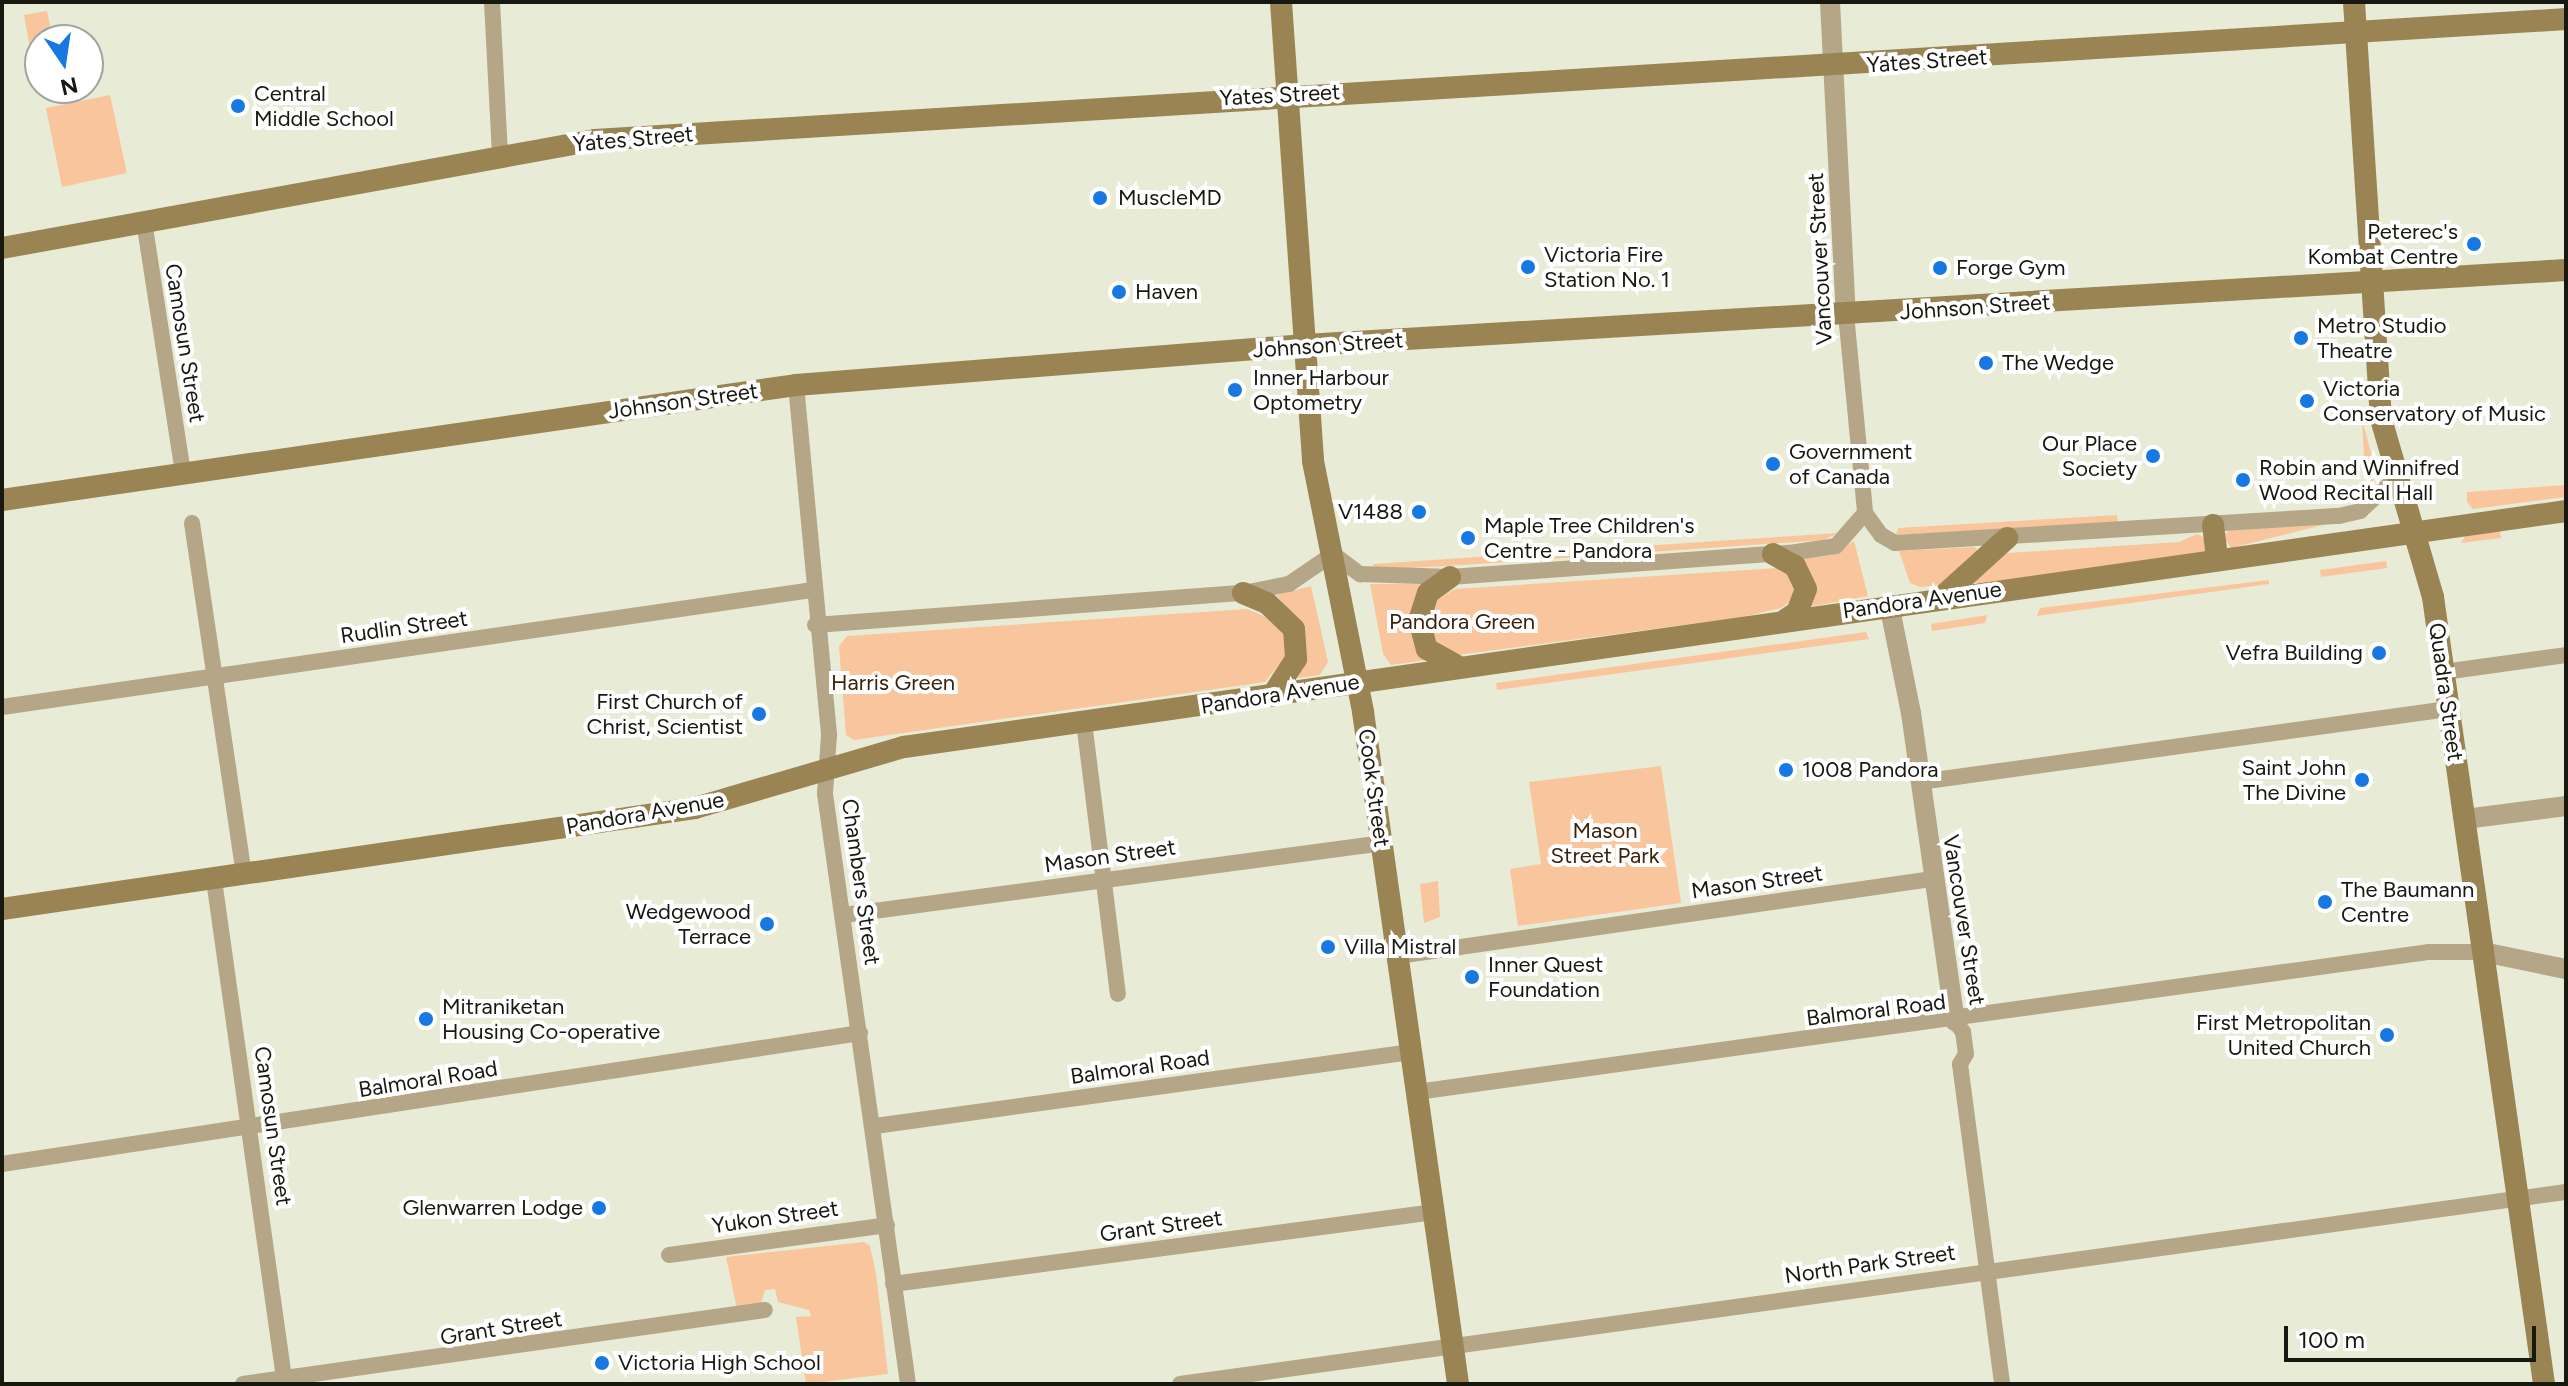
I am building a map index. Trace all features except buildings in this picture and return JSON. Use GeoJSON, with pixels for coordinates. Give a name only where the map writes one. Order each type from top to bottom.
{"type":"FeatureCollection","features":[{"type":"Feature","properties":{"kind":"main road","name":"Cook Street"},"geometry":{"type":"LineString","coordinates":[[1281,2],[1313,461],[1358,682],[1458,1384]]}},
{"type":"Feature","properties":{"kind":"main road","name":"Quadra Street"},"geometry":{"type":"LineString","coordinates":[[2354,2],[2381,419],[2395,479],[2432,590],[2544,1384]]}},
{"type":"Feature","properties":{"kind":"main road","name":"Yates Street"},"geometry":{"type":"LineString","coordinates":[[2,248],[595,140],[1287,94],[1833,68],[2566,19]]}},
{"type":"Feature","properties":{"kind":"main road","name":"Johnson Street"},"geometry":{"type":"LineString","coordinates":[[2,500],[796,385],[1305,345],[2566,270]]}},
{"type":"Feature","properties":{"kind":"main road","name":"Pandora Avenue"},"geometry":{"type":"LineString","coordinates":[[2,909],[695,808],[904,747],[1272,696],[1456,665],[2566,511]]}},
{"type":"Feature","properties":{"kind":"main road"},"geometry":{"type":"LineString","coordinates":[[2213,525],[2217,559]]}},
{"type":"Feature","properties":{"kind":"main road"},"geometry":{"type":"LineString","coordinates":[[1942,597],[2007,538]]}},
{"type":"Feature","properties":{"kind":"main road"},"geometry":{"type":"LineString","coordinates":[[1773,554],[1795,566],[1806,589],[1797,612],[1785,620]]}},
{"type":"Feature","properties":{"kind":"main road"},"geometry":{"type":"LineString","coordinates":[[1450,577],[1428,593],[1419,620],[1427,649],[1456,665]]}},
{"type":"Feature","properties":{"kind":"main road"},"geometry":{"type":"LineString","coordinates":[[1243,593],[1285,616],[1294,629],[1296,659],[1272,696]]}},
{"type":"Feature","properties":{"kind":"street"},"geometry":{"type":"LineString","coordinates":[[492,2],[500,155]]}},
{"type":"Feature","properties":{"kind":"street","name":"Vancouver Street"},"geometry":{"type":"LineString","coordinates":[[1830,2],[1846,314],[1865,513]]}},
{"type":"Feature","properties":{"kind":"street","name":"Camosun Street"},"geometry":{"type":"LineString","coordinates":[[144,221],[183,472]]}},
{"type":"Feature","properties":{"kind":"street","name":"Chambers Street"},"geometry":{"type":"LineString","coordinates":[[796,385],[815,625],[829,735],[825,794],[875,1126],[908,1384]]}},
{"type":"Feature","properties":{"kind":"street"},"geometry":{"type":"LineString","coordinates":[[815,625],[1243,593],[1289,584],[1333,554],[1360,574],[1450,577],[1773,554],[1836,546],[1865,513],[1881,535],[1895,543],[2213,525],[2360,511],[2395,479]]}},
{"type":"Feature","properties":{"kind":"street"},"geometry":{"type":"LineString","coordinates":[[192,523],[244,876]]}},
{"type":"Feature","properties":{"kind":"street","name":"Rudlin Street"},"geometry":{"type":"LineString","coordinates":[[2,707],[812,590]]}},
{"type":"Feature","properties":{"kind":"street","name":"Vancouver Street"},"geometry":{"type":"LineString","coordinates":[[1889,604],[1920,782],[1955,1021],[1965,1046],[1960,1064],[2002,1384]]}},
{"type":"Feature","properties":{"kind":"street"},"geometry":{"type":"LineString","coordinates":[[2444,672],[2566,655]]}},
{"type":"Feature","properties":{"kind":"street"},"geometry":{"type":"LineString","coordinates":[[1920,782],[2448,709]]}},
{"type":"Feature","properties":{"kind":"street"},"geometry":{"type":"LineString","coordinates":[[1084,722],[1118,994]]}},
{"type":"Feature","properties":{"kind":"street"},"geometry":{"type":"LineString","coordinates":[[2465,819],[2566,806]]}},
{"type":"Feature","properties":{"kind":"street","name":"Mason Street"},"geometry":{"type":"LineString","coordinates":[[844,915],[1383,843]]}},
{"type":"Feature","properties":{"kind":"street","name":"Mason Street"},"geometry":{"type":"LineString","coordinates":[[1398,956],[1932,879]]}},
{"type":"Feature","properties":{"kind":"street","name":"Camosun Street"},"geometry":{"type":"LineString","coordinates":[[214,880],[252,1129],[284,1378]]}},
{"type":"Feature","properties":{"kind":"street","name":"Balmoral Road"},"geometry":{"type":"LineString","coordinates":[[1417,1092],[1955,1021],[2429,952],[2483,952]]}},
{"type":"Feature","properties":{"kind":"street"},"geometry":{"type":"LineString","coordinates":[[2483,952],[2566,969]]}},
{"type":"Feature","properties":{"kind":"street","name":"Balmoral Road"},"geometry":{"type":"LineString","coordinates":[[2,1164],[252,1129],[860,1033]]}},
{"type":"Feature","properties":{"kind":"street","name":"Balmoral Road"},"geometry":{"type":"LineString","coordinates":[[875,1126],[1411,1052]]}},
{"type":"Feature","properties":{"kind":"street","name":"North Park Street"},"geometry":{"type":"LineString","coordinates":[[1180,1384],[2566,1192]]}},
{"type":"Feature","properties":{"kind":"street","name":"Grant Street"},"geometry":{"type":"LineString","coordinates":[[893,1284],[1434,1212]]}},
{"type":"Feature","properties":{"kind":"street","name":"Yukon Street"},"geometry":{"type":"LineString","coordinates":[[669,1255],[887,1225]]}},
{"type":"Feature","properties":{"kind":"street","name":"Grant Street"},"geometry":{"type":"LineString","coordinates":[[243,1384],[765,1310]]}},
{"type":"Feature","properties":{"kind":"green space"},"geometry":{"type":"Polygon","coordinates":[[[47,11],[50,24],[26,24],[24,15],[47,11]]]}},
{"type":"Feature","properties":{"kind":"green space"},"geometry":{"type":"Polygon","coordinates":[[[110,95],[127,173],[62,187],[46,108],[66,104],[104,104],[104,96],[110,95]]]}},
{"type":"Feature","properties":{"kind":"green space"},"geometry":{"type":"Polygon","coordinates":[[[2362,419],[2375,468],[2372,488],[2365,475],[2362,419]]]}},
{"type":"Feature","properties":{"kind":"green space"},"geometry":{"type":"Polygon","coordinates":[[[2566,485],[2566,497],[2473,509],[2467,502],[2467,492],[2566,485]]]}},
{"type":"Feature","properties":{"kind":"green space"},"geometry":{"type":"Polygon","coordinates":[[[2117,515],[2118,522],[1896,535],[1898,528],[2117,515]]]}},
{"type":"Feature","properties":{"kind":"green space"},"geometry":{"type":"Polygon","coordinates":[[[2327,524],[2231,548],[2223,536],[2230,530],[2327,524]]]}},
{"type":"Feature","properties":{"kind":"green space"},"geometry":{"type":"Polygon","coordinates":[[[2499,528],[2501,538],[2461,543],[2467,533],[2499,528]]]}},
{"type":"Feature","properties":{"kind":"green space"},"geometry":{"type":"Polygon","coordinates":[[[1838,533],[1824,540],[1373,570],[1373,564],[1838,533]]]}},
{"type":"Feature","properties":{"kind":"green space"},"geometry":{"type":"Polygon","coordinates":[[[2197,534],[2206,539],[2208,553],[1985,584],[1967,581],[2007,553],[2179,542],[2197,534]]]}},
{"type":"Feature","properties":{"kind":"green space"},"geometry":{"type":"Polygon","coordinates":[[[1854,541],[1868,596],[1809,607],[1801,559],[1831,555],[1854,541]]]}},
{"type":"Feature","properties":{"kind":"green space"},"geometry":{"type":"Polygon","coordinates":[[[1975,547],[1978,551],[1940,585],[1920,587],[1910,583],[1899,551],[1975,547]]]}},
{"type":"Feature","properties":{"kind":"green space"},"geometry":{"type":"Polygon","coordinates":[[[2386,561],[2387,568],[2321,577],[2320,570],[2386,561]]]}},
{"type":"Feature","properties":{"kind":"green space","name":"Pandora Green"},"geometry":{"type":"Polygon","coordinates":[[[1778,568],[1794,577],[1794,599],[1781,608],[1743,617],[1458,655],[1437,647],[1427,615],[1435,601],[1455,589],[1778,568]]]}},
{"type":"Feature","properties":{"kind":"green space"},"geometry":{"type":"Polygon","coordinates":[[[2269,580],[2269,584],[2037,616],[2040,608],[2269,580]]]}},
{"type":"Feature","properties":{"kind":"green space","name":"Pandora Green"},"geometry":{"type":"Polygon","coordinates":[[[1370,584],[1422,584],[1409,621],[1413,642],[1426,660],[1391,665],[1383,654],[1370,584]]]}},
{"type":"Feature","properties":{"kind":"green space"},"geometry":{"type":"Polygon","coordinates":[[[1311,586],[1328,662],[1320,675],[1298,678],[1299,621],[1276,595],[1311,586]]]}},
{"type":"Feature","properties":{"kind":"green space","name":"Harris Green"},"geometry":{"type":"Polygon","coordinates":[[[1247,609],[1280,623],[1289,653],[1265,682],[854,740],[846,735],[839,646],[847,636],[1247,609]]]}},
{"type":"Feature","properties":{"kind":"green space"},"geometry":{"type":"Polygon","coordinates":[[[1987,615],[1985,623],[1932,631],[1931,624],[1987,615]]]}},
{"type":"Feature","properties":{"kind":"green space"},"geometry":{"type":"Polygon","coordinates":[[[1866,632],[1869,639],[1497,690],[1496,683],[1866,632]]]}},
{"type":"Feature","properties":{"kind":"green space","name":"Mason Street Park"},"geometry":{"type":"Polygon","coordinates":[[[1661,766],[1681,903],[1518,926],[1510,869],[1541,864],[1529,782],[1661,766]]]}},
{"type":"Feature","properties":{"kind":"green space"},"geometry":{"type":"Polygon","coordinates":[[[1438,881],[1440,917],[1424,923],[1420,884],[1438,881]]]}},
{"type":"Feature","properties":{"kind":"green space"},"geometry":{"type":"Polygon","coordinates":[[[864,1242],[870,1246],[876,1273],[888,1374],[806,1384],[796,1317],[811,1316],[809,1310],[778,1302],[775,1289],[765,1290],[761,1303],[737,1309],[726,1257],[864,1242]]]}},
{"type":"Feature","properties":{"kind":"place","name":"Central Middle School"},"geometry":{"type":"Point","coordinates":[238,106]}},
{"type":"Feature","properties":{"kind":"place","name":"MuscleMD"},"geometry":{"type":"Point","coordinates":[1100,198]}},
{"type":"Feature","properties":{"kind":"place","name":"Peterec's Kombat Centre"},"geometry":{"type":"Point","coordinates":[2474,244]}},
{"type":"Feature","properties":{"kind":"place","name":"Victoria Fire Station No. 1"},"geometry":{"type":"Point","coordinates":[1528,267]}},
{"type":"Feature","properties":{"kind":"place","name":"Forge Gym"},"geometry":{"type":"Point","coordinates":[1940,268]}},
{"type":"Feature","properties":{"kind":"place","name":"Haven"},"geometry":{"type":"Point","coordinates":[1119,292]}},
{"type":"Feature","properties":{"kind":"place","name":"Metro Studio Theatre"},"geometry":{"type":"Point","coordinates":[2301,338]}},
{"type":"Feature","properties":{"kind":"place","name":"The Wedge"},"geometry":{"type":"Point","coordinates":[1986,363]}},
{"type":"Feature","properties":{"kind":"place","name":"Inner Harbour Optometry"},"geometry":{"type":"Point","coordinates":[1235,390]}},
{"type":"Feature","properties":{"kind":"place","name":"Victoria Conservatory of Music"},"geometry":{"type":"Point","coordinates":[2307,401]}},
{"type":"Feature","properties":{"kind":"place","name":"Our Place Society"},"geometry":{"type":"Point","coordinates":[2153,456]}},
{"type":"Feature","properties":{"kind":"place","name":"Government of Canada"},"geometry":{"type":"Point","coordinates":[1773,464]}},
{"type":"Feature","properties":{"kind":"place","name":"Robin and Winnifred Wood Recital Hall"},"geometry":{"type":"Point","coordinates":[2243,480]}},
{"type":"Feature","properties":{"kind":"place","name":"V1488"},"geometry":{"type":"Point","coordinates":[1419,512]}},
{"type":"Feature","properties":{"kind":"place","name":"Maple Tree Children's Centre - Pandora"},"geometry":{"type":"Point","coordinates":[1468,538]}},
{"type":"Feature","properties":{"kind":"place","name":"Vefra Building"},"geometry":{"type":"Point","coordinates":[2379,653]}},
{"type":"Feature","properties":{"kind":"place","name":"First Church of Christ, Scientist"},"geometry":{"type":"Point","coordinates":[759,714]}},
{"type":"Feature","properties":{"kind":"place","name":"1008 Pandora"},"geometry":{"type":"Point","coordinates":[1786,770]}},
{"type":"Feature","properties":{"kind":"place","name":"Saint John The Divine"},"geometry":{"type":"Point","coordinates":[2362,780]}},
{"type":"Feature","properties":{"kind":"place","name":"The Baumann Centre"},"geometry":{"type":"Point","coordinates":[2325,902]}},
{"type":"Feature","properties":{"kind":"place","name":"Wedgewood Terrace"},"geometry":{"type":"Point","coordinates":[767,924]}},
{"type":"Feature","properties":{"kind":"place","name":"Villa Mistral"},"geometry":{"type":"Point","coordinates":[1328,947]}},
{"type":"Feature","properties":{"kind":"place","name":"Inner Quest Foundation"},"geometry":{"type":"Point","coordinates":[1472,977]}},
{"type":"Feature","properties":{"kind":"place","name":"Mitraniketan Housing Co-operative"},"geometry":{"type":"Point","coordinates":[426,1019]}},
{"type":"Feature","properties":{"kind":"place","name":"First Metropolitan United Church"},"geometry":{"type":"Point","coordinates":[2387,1035]}},
{"type":"Feature","properties":{"kind":"place","name":"Glenwarren Lodge"},"geometry":{"type":"Point","coordinates":[599,1208]}},
{"type":"Feature","properties":{"kind":"place","name":"Victoria High School"},"geometry":{"type":"Point","coordinates":[602,1363]}}]}
